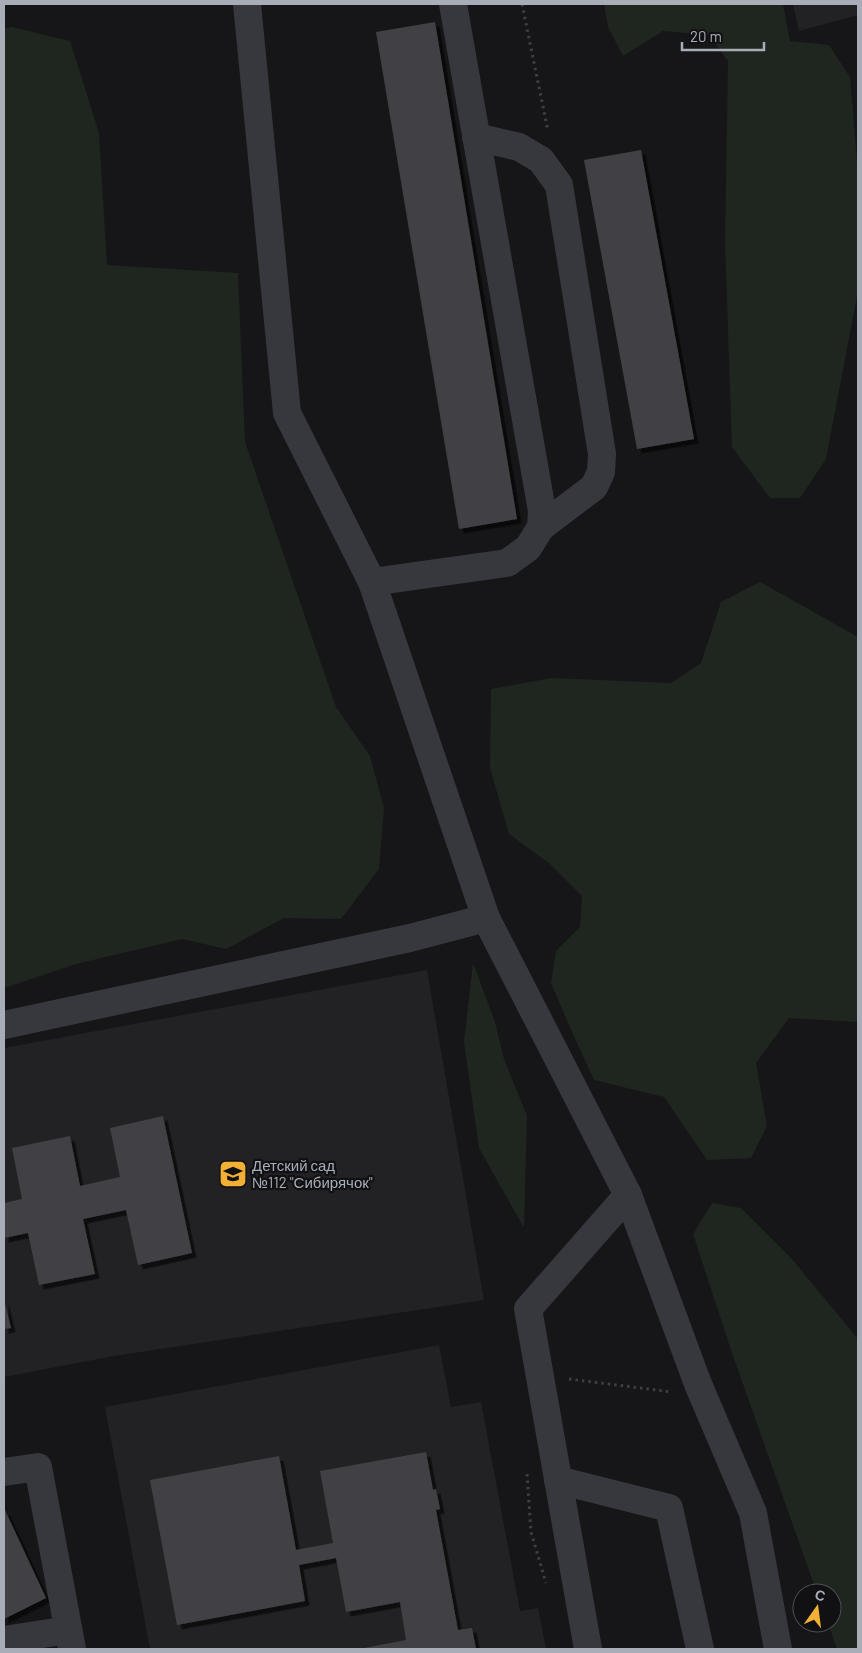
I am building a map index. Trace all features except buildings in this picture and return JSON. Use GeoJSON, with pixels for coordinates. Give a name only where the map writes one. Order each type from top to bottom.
{"type":"FeatureCollection","features":[{"type":"Feature","properties":{"kind":"street"},"geometry":{"type":"LineString","coordinates":[[247,4],[287,413],[372,582],[486,918],[628,1195],[698,1384],[753,1513],[778,1649]]}},
{"type":"Feature","properties":{"kind":"street"},"geometry":{"type":"LineString","coordinates":[[453,4],[542,511],[541,528]]}},
{"type":"Feature","properties":{"kind":"street"},"geometry":{"type":"LineString","coordinates":[[372,582],[508,563],[528,548],[541,528],[594,487],[601,472],[602,454],[559,185],[541,160],[519,147],[476,136]]}},
{"type":"Feature","properties":{"kind":"street"},"geometry":{"type":"LineString","coordinates":[[4,1025],[410,938],[486,918]]}},
{"type":"Feature","properties":{"kind":"street"},"geometry":{"type":"LineString","coordinates":[[588,1649],[528,1309],[628,1195]]}},
{"type":"Feature","properties":{"kind":"street"},"geometry":{"type":"LineString","coordinates":[[4,1472],[38,1467],[70,1640],[4,1640]]}},
{"type":"Feature","properties":{"kind":"street"},"geometry":{"type":"LineString","coordinates":[[558,1480],[669,1508],[700,1649]]}},
{"type":"Feature","properties":{"kind":"path"},"geometry":{"type":"LineString","coordinates":[[522,4],[549,138]]}},
{"type":"Feature","properties":{"kind":"shaded area"},"geometry":{"type":"Polygon","coordinates":[[[604,4],[783,4],[790,41],[829,45],[850,77],[858,173],[858,291],[826,459],[800,498],[770,498],[732,447],[725,241],[728,61],[709,35],[663,31],[623,56],[608,27],[604,4]]]}},
{"type":"Feature","properties":{"kind":"shaded area"},"geometry":{"type":"Polygon","coordinates":[[[793,4],[858,4],[858,15],[799,31],[793,4]]]}},
{"type":"Feature","properties":{"kind":"shaded area"},"geometry":{"type":"Polygon","coordinates":[[[12,27],[70,41],[99,133],[107,265],[238,273],[245,442],[336,707],[370,756],[384,808],[379,869],[341,919],[284,918],[226,949],[182,939],[76,964],[4,988],[4,29],[12,27]]]}},
{"type":"Feature","properties":{"kind":"shaded area"},"geometry":{"type":"Polygon","coordinates":[[[760,582],[858,637],[858,1022],[789,1018],[756,1063],[767,1126],[751,1158],[707,1160],[664,1097],[594,1080],[551,983],[556,951],[580,927],[582,896],[550,864],[509,834],[490,768],[491,689],[551,678],[671,683],[701,663],[721,602],[760,582]]]}},
{"type":"Feature","properties":{"kind":"shaded area"},"geometry":{"type":"Polygon","coordinates":[[[473,963],[495,1022],[504,1059],[527,1116],[524,1228],[479,1148],[464,1042],[473,963]]]}},
{"type":"Feature","properties":{"kind":"shaded area","name":"Детский сад №112 \"Сибирячок\""},"geometry":{"type":"Polygon","coordinates":[[[427,970],[484,1300],[114,1356],[4,1377],[4,1048],[427,970]]]}},
{"type":"Feature","properties":{"kind":"shaded area"},"geometry":{"type":"Polygon","coordinates":[[[712,1203],[741,1208],[792,1259],[858,1339],[858,1649],[837,1649],[831,1633],[842,1633],[842,1583],[813,1583],[732,1353],[693,1234],[712,1203]]]}},
{"type":"Feature","properties":{"kind":"shaded area"},"geometry":{"type":"Polygon","coordinates":[[[439,1345],[451,1407],[481,1402],[520,1611],[538,1608],[546,1649],[150,1649],[105,1407],[439,1345]]]}},
{"type":"Feature","properties":{"kind":"place","name":"Детский сад №112 \"Сибирячок\""},"geometry":{"type":"Point","coordinates":[233,1174]}}]}
